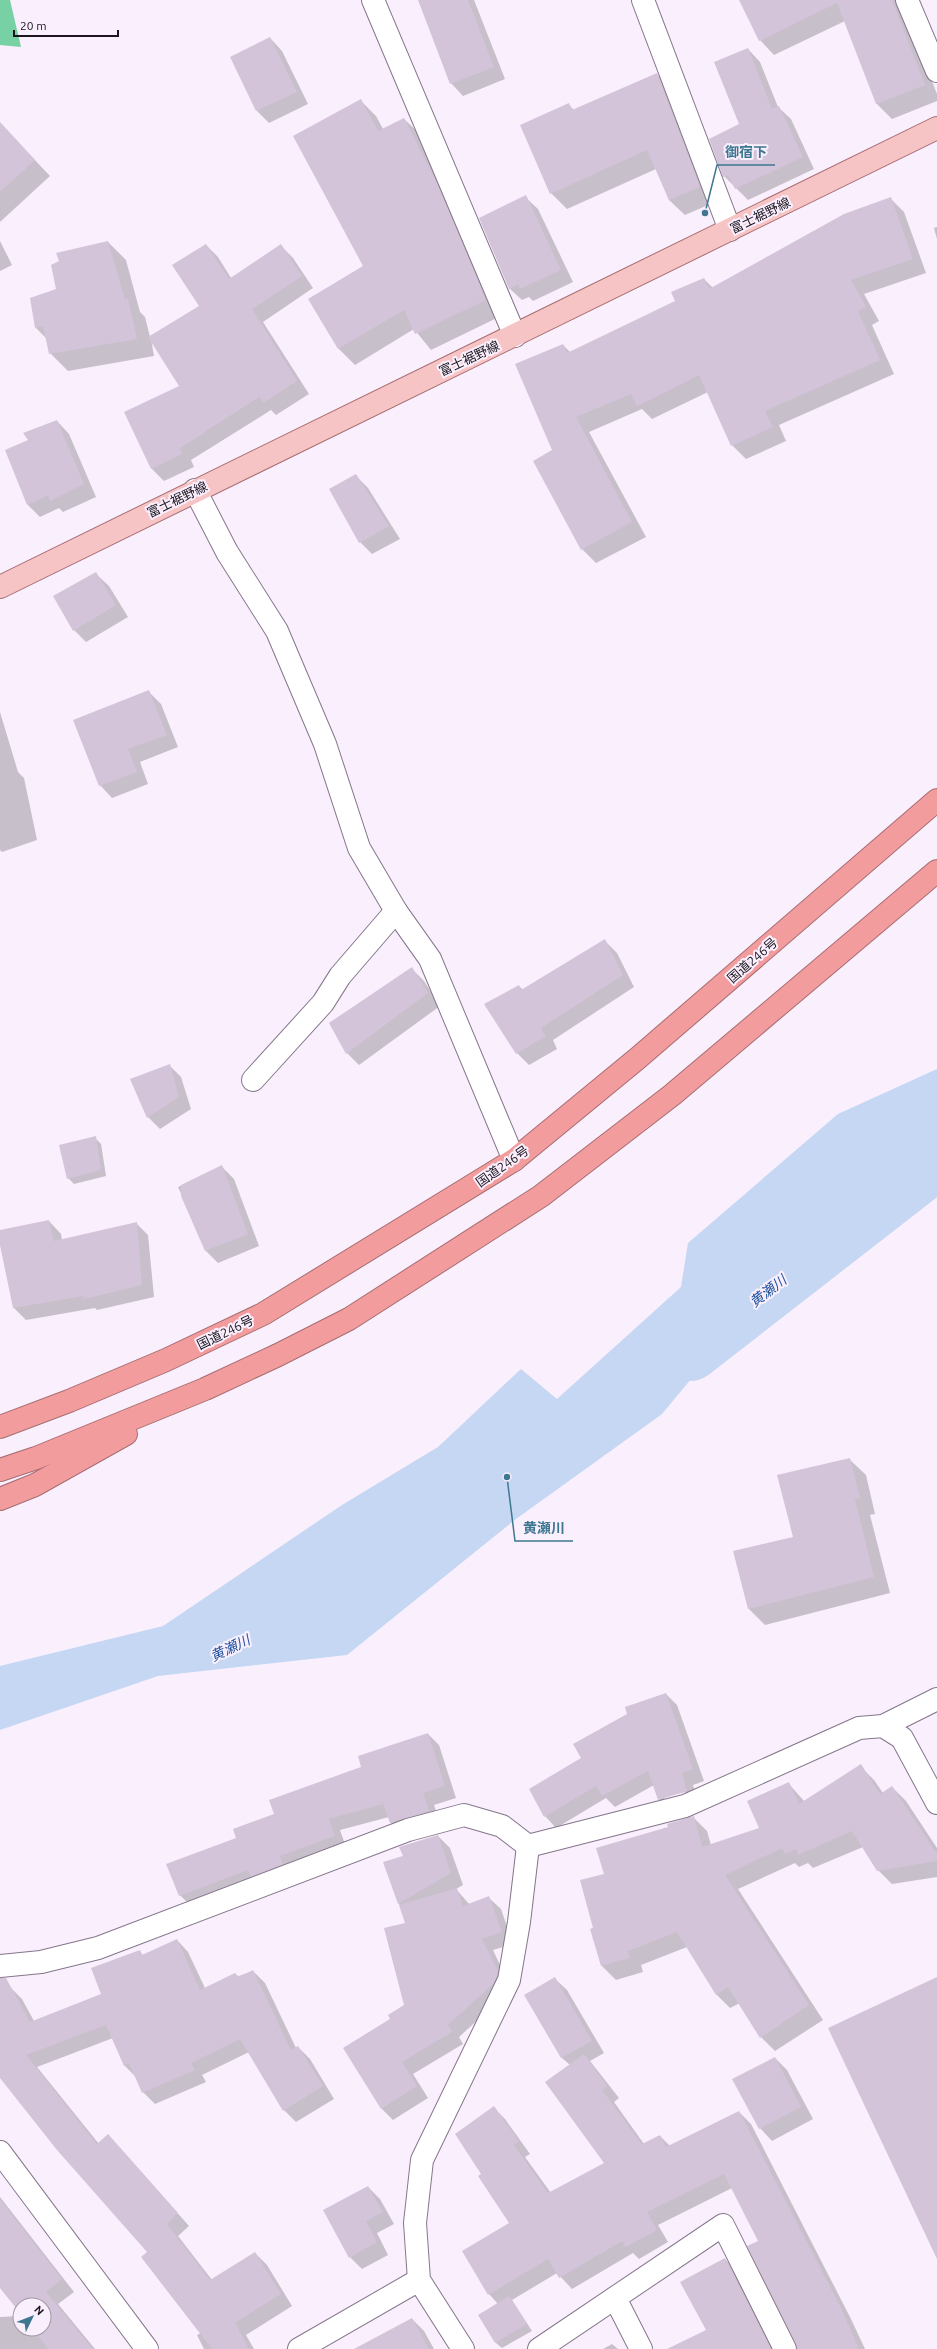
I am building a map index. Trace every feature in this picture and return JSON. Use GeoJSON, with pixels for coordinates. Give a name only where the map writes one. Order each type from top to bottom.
{"type":"FeatureCollection","features":[{"type":"Feature","properties":{"kind":"highway","name":"国道246号"},"geometry":{"type":"LineString","coordinates":[[0,1427],[69,1401],[159,1363],[263,1314],[514,1160],[644,1053],[937,800]]}},
{"type":"Feature","properties":{"kind":"highway"},"geometry":{"type":"LineString","coordinates":[[0,1499],[35,1485],[205,1390],[349,1319],[540,1196],[672,1095],[937,871]]}},
{"type":"Feature","properties":{"kind":"highway"},"geometry":{"type":"LineString","coordinates":[[0,1470],[36,1458],[205,1390]]}},
{"type":"Feature","properties":{"kind":"main road","name":"富士裾野線"},"geometry":{"type":"LineString","coordinates":[[0,587],[195,490],[515,336],[937,128]]}},
{"type":"Feature","properties":{"kind":"street"},"geometry":{"type":"LineString","coordinates":[[373,0],[515,336]]}},
{"type":"Feature","properties":{"kind":"street"},"geometry":{"type":"LineString","coordinates":[[643,0],[730,230]]}},
{"type":"Feature","properties":{"kind":"street"},"geometry":{"type":"LineString","coordinates":[[907,0],[937,71]]}},
{"type":"Feature","properties":{"kind":"street"},"geometry":{"type":"LineString","coordinates":[[195,490],[227,552],[277,631],[325,744],[359,848],[396,911],[430,959],[514,1160]]}},
{"type":"Feature","properties":{"kind":"street"},"geometry":{"type":"LineString","coordinates":[[253,1080],[323,1003],[340,976],[396,911]]}},
{"type":"Feature","properties":{"kind":"street"},"geometry":{"type":"LineString","coordinates":[[528,1846],[685,1806],[859,1728],[883,1726],[937,1699]]}},
{"type":"Feature","properties":{"kind":"street"},"geometry":{"type":"LineString","coordinates":[[883,1726],[902,1738],[937,1803]]}},
{"type":"Feature","properties":{"kind":"street"},"geometry":{"type":"LineString","coordinates":[[0,1966],[41,1962],[98,1948],[408,1830],[464,1815],[502,1826],[528,1846]]}},
{"type":"Feature","properties":{"kind":"street"},"geometry":{"type":"LineString","coordinates":[[463,2349],[419,2280],[415,2223],[422,2160],[509,1980],[519,1922],[528,1846]]}},
{"type":"Feature","properties":{"kind":"street"},"geometry":{"type":"LineString","coordinates":[[0,2152],[148,2349]]}},
{"type":"Feature","properties":{"kind":"street"},"geometry":{"type":"LineString","coordinates":[[539,2349],[724,2225],[785,2349]]}},
{"type":"Feature","properties":{"kind":"street"},"geometry":{"type":"LineString","coordinates":[[299,2349],[419,2280]]}},
{"type":"Feature","properties":{"kind":"street"},"geometry":{"type":"LineString","coordinates":[[615,2298],[641,2349]]}},
{"type":"Feature","properties":{"kind":"green space"},"geometry":{"type":"Polygon","coordinates":[[[0,0],[10,0],[21,47],[0,45],[0,0]]]}},
{"type":"Feature","properties":{"kind":"water"},"geometry":{"type":"Polygon","coordinates":[[[937,1069],[937,1175],[820,1224],[662,1414],[516,1519],[347,1655],[158,1676],[0,1730],[0,1666],[163,1626],[342,1505],[438,1447],[521,1369],[557,1399],[681,1287],[688,1243],[838,1114],[937,1069]]]}},
{"type":"Feature","properties":{"kind":"building"},"geometry":{"type":"Polygon","coordinates":[[[418,0],[468,0],[494,67],[450,84],[418,0]]]}},
{"type":"Feature","properties":{"kind":"building"},"geometry":{"type":"Polygon","coordinates":[[[739,0],[892,0],[925,85],[876,104],[837,3],[759,41],[739,0]]]}},
{"type":"Feature","properties":{"kind":"building"},"geometry":{"type":"Polygon","coordinates":[[[270,37],[297,92],[256,111],[230,57],[270,37]]]}},
{"type":"Feature","properties":{"kind":"building"},"geometry":{"type":"Polygon","coordinates":[[[748,48],[772,109],[779,106],[803,157],[735,189],[728,175],[723,177],[709,139],[739,124],[714,62],[748,48]]]}},
{"type":"Feature","properties":{"kind":"building"},"geometry":{"type":"Polygon","coordinates":[[[657,73],[700,187],[669,200],[647,150],[550,194],[520,125],[569,103],[572,110],[657,73]]]}},
{"type":"Feature","properties":{"kind":"building"},"geometry":{"type":"Polygon","coordinates":[[[361,99],[378,131],[404,118],[437,183],[486,300],[415,334],[404,310],[338,349],[308,299],[363,266],[293,136],[361,99]]]}},
{"type":"Feature","properties":{"kind":"building"},"geometry":{"type":"Polygon","coordinates":[[[0,122],[35,160],[0,192],[0,122]]]}},
{"type":"Feature","properties":{"kind":"building"},"geometry":{"type":"Polygon","coordinates":[[[526,195],[561,270],[520,289],[518,284],[509,289],[479,218],[526,195]]]}},
{"type":"Feature","properties":{"kind":"building"},"geometry":{"type":"Polygon","coordinates":[[[891,197],[913,259],[851,280],[866,307],[858,311],[880,360],[765,411],[773,427],[731,446],[699,375],[637,406],[631,394],[576,417],[632,522],[581,550],[533,461],[552,450],[515,364],[563,344],[567,353],[675,301],[671,292],[704,278],[709,289],[844,214],[891,197]]]}},
{"type":"Feature","properties":{"kind":"building"},"geometry":{"type":"Polygon","coordinates":[[[108,241],[125,299],[128,298],[137,339],[49,354],[43,326],[35,328],[30,298],[56,289],[51,265],[59,261],[56,253],[108,241]]]}},
{"type":"Feature","properties":{"kind":"building"},"geometry":{"type":"Polygon","coordinates":[[[206,244],[229,279],[281,244],[302,276],[252,309],[297,381],[263,403],[259,397],[180,448],[182,454],[151,469],[124,412],[179,386],[148,337],[199,306],[172,265],[206,244]]]}},
{"type":"Feature","properties":{"kind":"building"},"geometry":{"type":"Polygon","coordinates":[[[57,420],[84,484],[50,501],[48,495],[27,505],[5,450],[28,440],[23,433],[57,420]]]}},
{"type":"Feature","properties":{"kind":"building"},"geometry":{"type":"Polygon","coordinates":[[[356,474],[389,526],[359,543],[329,489],[356,474]]]}},
{"type":"Feature","properties":{"kind":"building"},"geometry":{"type":"Polygon","coordinates":[[[96,572],[116,605],[73,631],[53,596],[96,572]]]}},
{"type":"Feature","properties":{"kind":"building"},"geometry":{"type":"Polygon","coordinates":[[[149,690],[167,735],[128,749],[137,772],[99,786],[73,720],[149,690]]]}},
{"type":"Feature","properties":{"kind":"building"},"geometry":{"type":"Polygon","coordinates":[[[605,939],[623,975],[541,1028],[546,1036],[516,1054],[484,1004],[519,985],[521,990],[605,939]]]}},
{"type":"Feature","properties":{"kind":"building"},"geometry":{"type":"Polygon","coordinates":[[[412,967],[428,993],[346,1054],[329,1023],[412,967]]]}},
{"type":"Feature","properties":{"kind":"building"},"geometry":{"type":"Polygon","coordinates":[[[170,1064],[179,1097],[147,1118],[130,1079],[170,1064]]]}},
{"type":"Feature","properties":{"kind":"building"},"geometry":{"type":"Polygon","coordinates":[[[96,1136],[101,1170],[67,1179],[59,1145],[96,1136]]]}},
{"type":"Feature","properties":{"kind":"building"},"geometry":{"type":"Polygon","coordinates":[[[222,1165],[248,1234],[205,1251],[181,1196],[181,1185],[222,1165]]]}},
{"type":"Feature","properties":{"kind":"building"},"geometry":{"type":"Polygon","coordinates":[[[49,1220],[54,1241],[137,1222],[142,1285],[84,1299],[83,1296],[13,1308],[0,1245],[0,1230],[49,1220]]]}},
{"type":"Feature","properties":{"kind":"building"},"geometry":{"type":"Polygon","coordinates":[[[850,1458],[860,1498],[855,1499],[874,1577],[748,1609],[733,1551],[793,1537],[777,1475],[850,1458]]]}},
{"type":"Feature","properties":{"kind":"building"},"geometry":{"type":"Polygon","coordinates":[[[666,1693],[693,1769],[682,1773],[687,1791],[658,1800],[648,1771],[602,1796],[596,1786],[544,1817],[529,1789],[581,1758],[573,1744],[627,1714],[625,1707],[666,1693]]]}},
{"type":"Feature","properties":{"kind":"building"},"geometry":{"type":"Polygon","coordinates":[[[428,1733],[445,1786],[423,1793],[429,1811],[390,1823],[383,1804],[329,1819],[335,1836],[280,1856],[283,1864],[251,1877],[248,1870],[179,1896],[166,1864],[236,1838],[233,1829],[274,1814],[269,1800],[361,1767],[358,1756],[428,1733]]]}},
{"type":"Feature","properties":{"kind":"building"},"geometry":{"type":"Polygon","coordinates":[[[861,1764],[880,1794],[892,1786],[937,1854],[937,1861],[877,1871],[852,1831],[798,1855],[796,1849],[785,1854],[782,1848],[725,1875],[809,2005],[760,2038],[728,1987],[716,1995],[677,1932],[628,1951],[630,1958],[601,1966],[590,1929],[593,1928],[580,1880],[604,1874],[596,1848],[668,1827],[667,1824],[694,1816],[702,1847],[759,1828],[747,1801],[789,1782],[799,1804],[861,1764]]]}},
{"type":"Feature","properties":{"kind":"building"},"geometry":{"type":"Polygon","coordinates":[[[438,1835],[451,1873],[398,1904],[383,1862],[403,1856],[399,1847],[438,1835]]]}},
{"type":"Feature","properties":{"kind":"building"},"geometry":{"type":"Polygon","coordinates":[[[457,1888],[463,1906],[489,1896],[502,1932],[482,1939],[498,1971],[497,1976],[493,1984],[448,2025],[452,2032],[402,2062],[417,2086],[381,2109],[343,2048],[390,2019],[388,2015],[404,2005],[384,1928],[405,1923],[399,1905],[457,1888]]]}},
{"type":"Feature","properties":{"kind":"building"},"geometry":{"type":"Polygon","coordinates":[[[177,1939],[200,1990],[235,1973],[239,1977],[253,1970],[291,2050],[298,2046],[323,2086],[283,2111],[240,2039],[191,2063],[195,2070],[142,2093],[129,2063],[124,2066],[106,2025],[26,2055],[97,2144],[108,2134],[178,2213],[167,2224],[210,2280],[255,2252],[281,2294],[235,2323],[249,2349],[212,2349],[141,2257],[147,2252],[57,2150],[0,2078],[0,1978],[6,1978],[30,2022],[101,1994],[91,1968],[140,1950],[142,1955],[177,1939]]]}},
{"type":"Feature","properties":{"kind":"building"},"geometry":{"type":"Polygon","coordinates":[[[555,1977],[592,2041],[561,2058],[524,1995],[555,1977]]]}},
{"type":"Feature","properties":{"kind":"building"},"geometry":{"type":"Polygon","coordinates":[[[937,1977],[937,2259],[828,2028],[937,1977]]]}},
{"type":"Feature","properties":{"kind":"building"},"geometry":{"type":"Polygon","coordinates":[[[584,2054],[607,2086],[602,2090],[642,2144],[660,2135],[666,2147],[739,2111],[840,2306],[859,2349],[797,2349],[747,2246],[758,2241],[724,2174],[647,2212],[657,2230],[626,2247],[622,2241],[559,2278],[548,2259],[488,2295],[462,2251],[509,2223],[478,2176],[481,2174],[455,2134],[494,2106],[519,2141],[514,2145],[548,2193],[604,2163],[545,2082],[584,2054]]]}},
{"type":"Feature","properties":{"kind":"building"},"geometry":{"type":"Polygon","coordinates":[[[775,2057],[801,2107],[759,2129],[732,2079],[775,2057]]]}},
{"type":"Feature","properties":{"kind":"building"},"geometry":{"type":"Polygon","coordinates":[[[368,2186],[383,2212],[366,2221],[377,2242],[349,2258],[323,2210],[368,2186]]]}},
{"type":"Feature","properties":{"kind":"building"},"geometry":{"type":"Polygon","coordinates":[[[0,2199],[62,2279],[46,2292],[50,2297],[12,2297],[12,2303],[0,2288],[0,2199]]]}},
{"type":"Feature","properties":{"kind":"building"},"geometry":{"type":"Polygon","coordinates":[[[725,2258],[771,2349],[667,2349],[706,2330],[680,2282],[725,2258]]]}},
{"type":"Feature","properties":{"kind":"building"},"geometry":{"type":"Polygon","coordinates":[[[509,2296],[527,2324],[495,2343],[478,2315],[509,2296]]]}},
{"type":"Feature","properties":{"kind":"building"},"geometry":{"type":"Polygon","coordinates":[[[52,2299],[93,2349],[48,2349],[39,2337],[52,2337],[52,2299]]]}},
{"type":"Feature","properties":{"kind":"building"},"geometry":{"type":"Polygon","coordinates":[[[412,2318],[429,2349],[354,2349],[412,2318]]]}},
{"type":"Feature","properties":{"kind":"waterway","name":"黄瀬川"},"geometry":{"type":"LineString","coordinates":[[690,1350],[937,1158]]}},
{"type":"Feature","properties":{"kind":"place","name":"御宿下"},"geometry":{"type":"Point","coordinates":[705,213]}},
{"type":"Feature","properties":{"kind":"place","name":"黄瀬川"},"geometry":{"type":"Point","coordinates":[507,1477]}}]}
